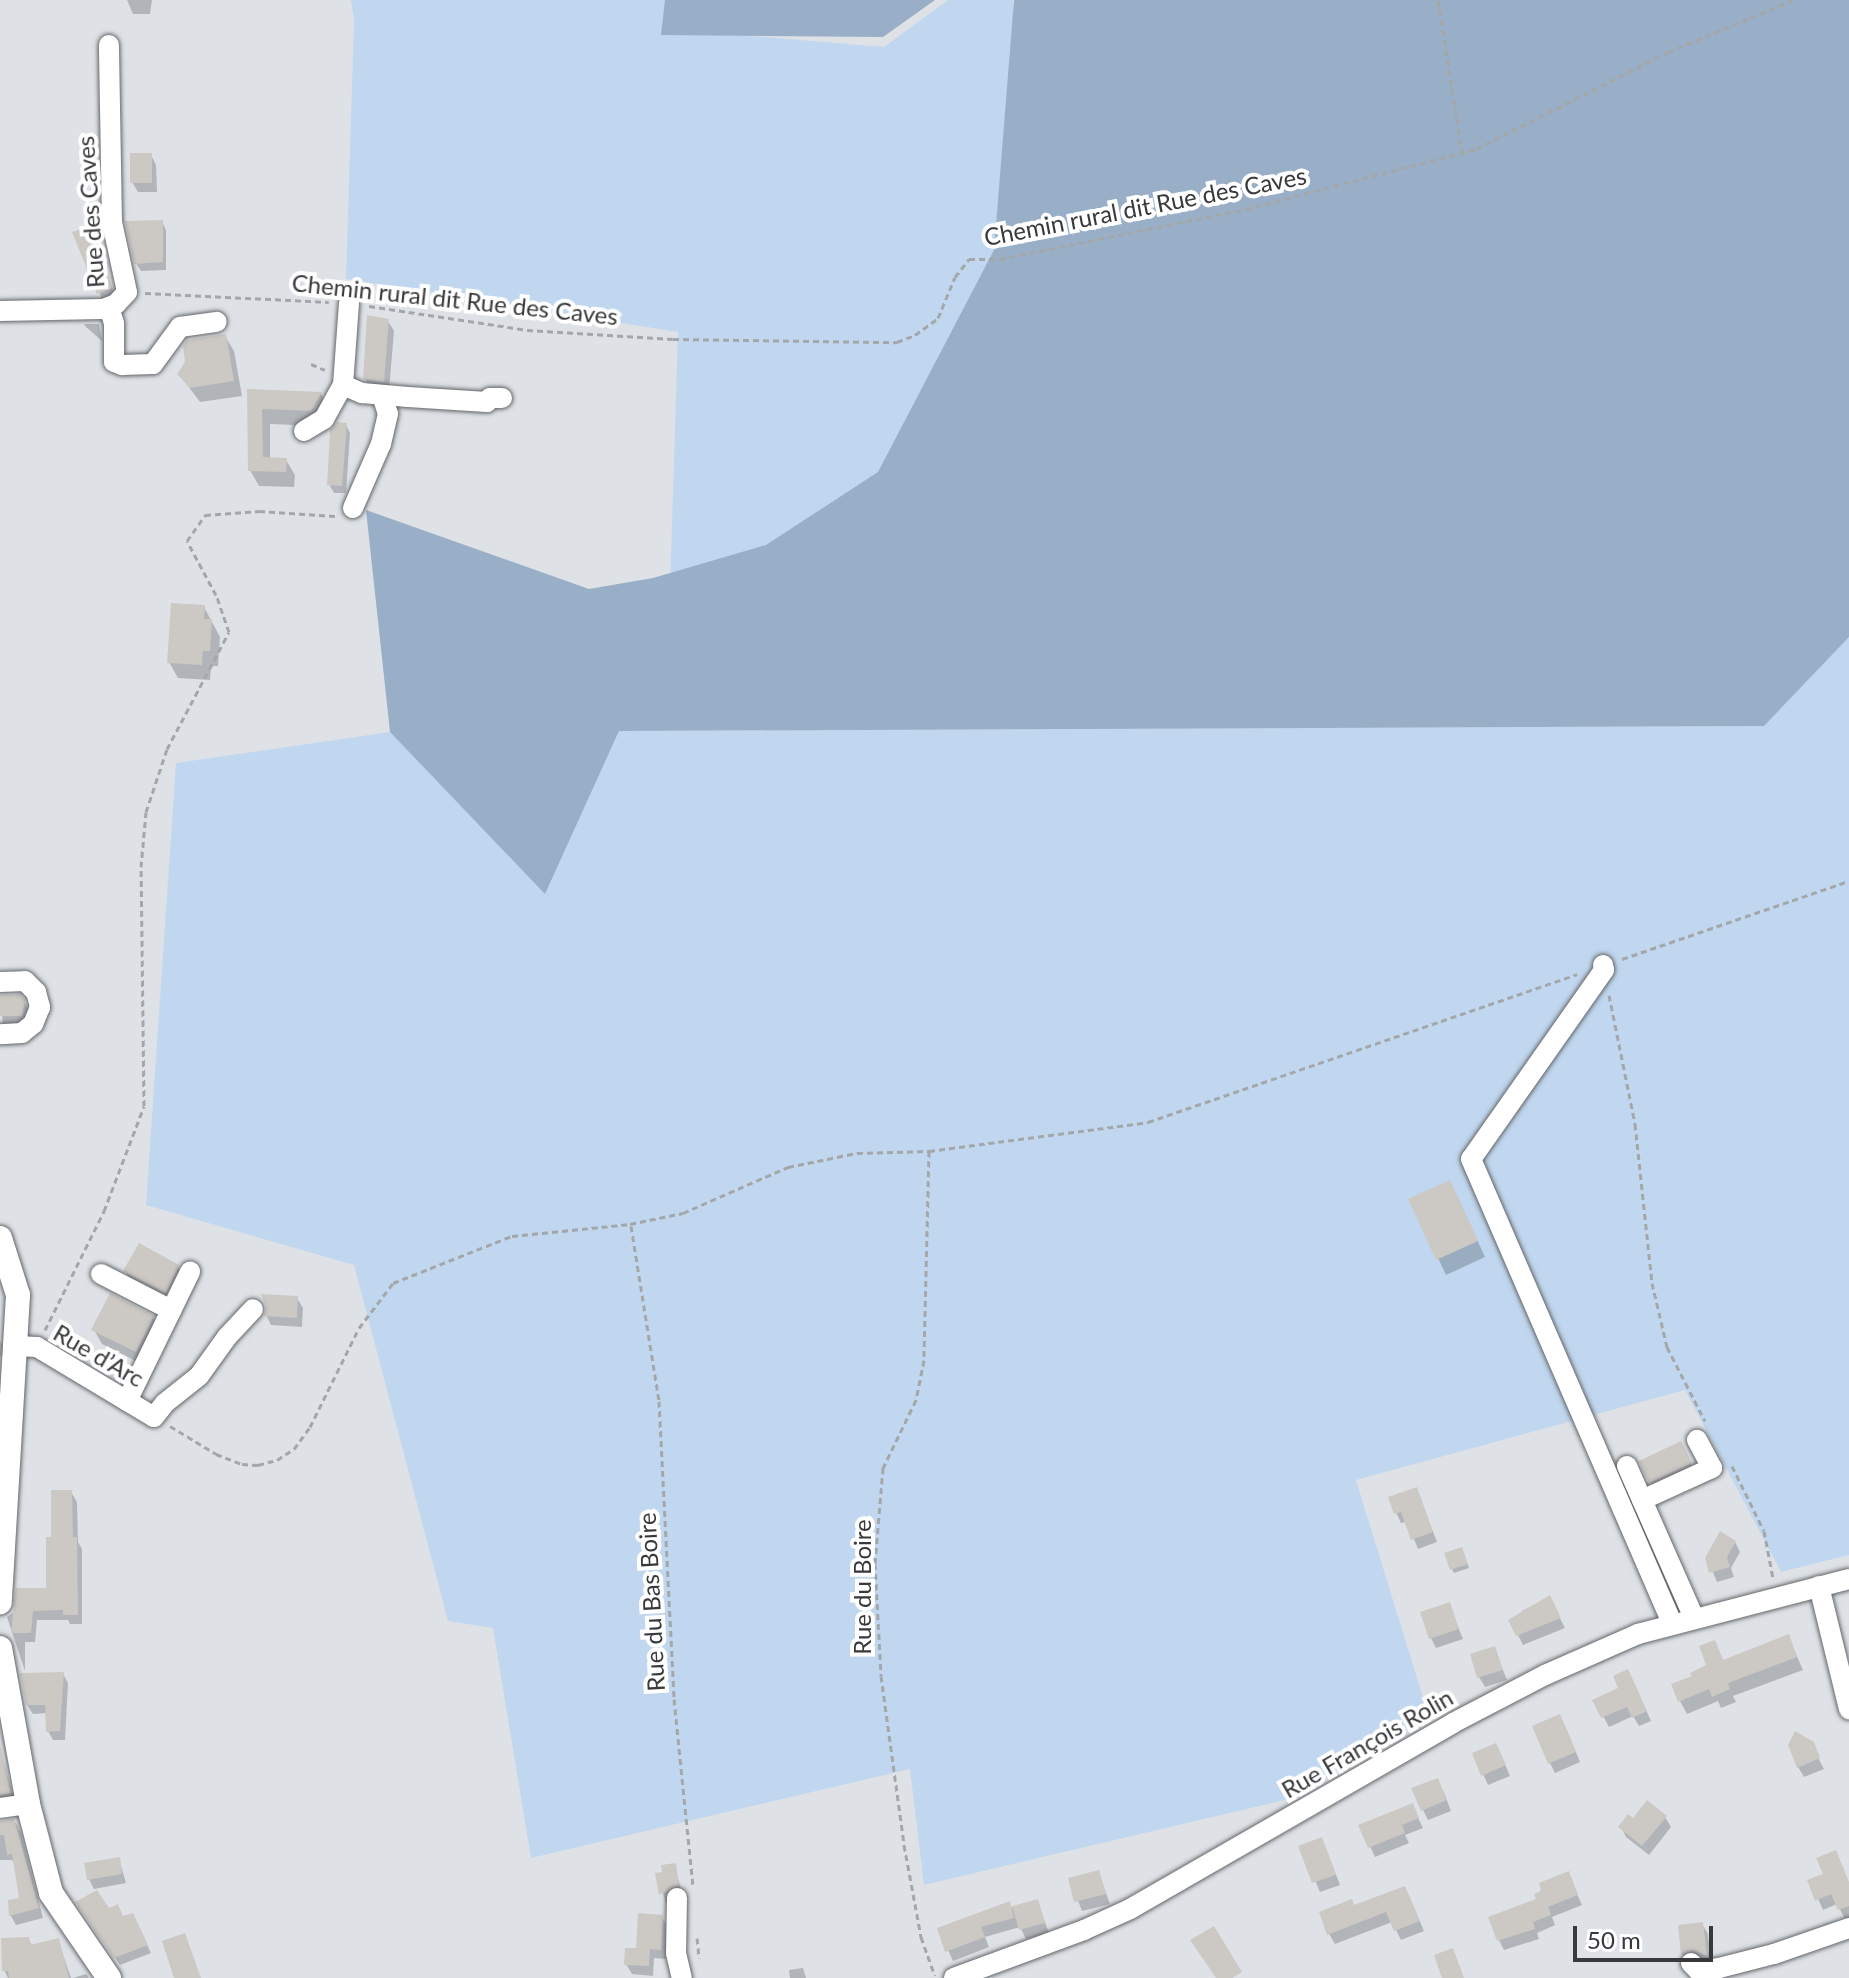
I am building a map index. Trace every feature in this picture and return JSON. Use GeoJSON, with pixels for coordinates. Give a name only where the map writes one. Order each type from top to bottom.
{"type":"FeatureCollection","features":[{"type":"Feature","properties":{"kind":"main road"},"geometry":{"type":"LineString","coordinates":[[0,1602],[18,1295],[1,1241]]}},
{"type":"Feature","properties":{"kind":"main road"},"geometry":{"type":"LineString","coordinates":[[0,1648],[28,1804],[51,1893],[109,1978]]}},
{"type":"Feature","properties":{"kind":"street","name":"Rue des Caves"},"geometry":{"type":"LineString","coordinates":[[0,311],[109,307],[127,292],[112,222],[109,45]]}},
{"type":"Feature","properties":{"kind":"street"},"geometry":{"type":"LineString","coordinates":[[304,431],[324,419],[343,385],[349,303]]}},
{"type":"Feature","properties":{"kind":"street"},"geometry":{"type":"LineString","coordinates":[[109,307],[114,323],[114,362],[176,364]]}},
{"type":"Feature","properties":{"kind":"street"},"geometry":{"type":"LineString","coordinates":[[153,364],[180,327],[217,322]]}},
{"type":"Feature","properties":{"kind":"street"},"geometry":{"type":"LineString","coordinates":[[343,385],[362,393],[382,395],[487,402],[490,398],[502,398]]}},
{"type":"Feature","properties":{"kind":"street"},"geometry":{"type":"LineString","coordinates":[[353,508],[381,444],[388,414],[382,395]]}},
{"type":"Feature","properties":{"kind":"street"},"geometry":{"type":"LineString","coordinates":[[1604,968],[1471,1159],[1672,1623]]}},
{"type":"Feature","properties":{"kind":"street"},"geometry":{"type":"LineString","coordinates":[[0,982],[25,981],[36,992],[40,1007],[33,1024],[22,1033],[0,1034]]}},
{"type":"Feature","properties":{"kind":"street"},"geometry":{"type":"LineString","coordinates":[[127,1401],[170,1319],[171,1310],[190,1272]]}},
{"type":"Feature","properties":{"kind":"street"},"geometry":{"type":"LineString","coordinates":[[101,1274],[171,1310]]}},
{"type":"Feature","properties":{"kind":"street"},"geometry":{"type":"LineString","coordinates":[[154,1417],[165,1403],[199,1376],[227,1337],[253,1309]]}},
{"type":"Feature","properties":{"kind":"street","name":"Rue d’Arc"},"geometry":{"type":"LineString","coordinates":[[16,1346],[37,1347],[154,1417]]}},
{"type":"Feature","properties":{"kind":"street"},"geometry":{"type":"LineString","coordinates":[[1642,1500],[1712,1468],[1701,1430]]}},
{"type":"Feature","properties":{"kind":"street"},"geometry":{"type":"LineString","coordinates":[[1627,1466],[1694,1618]]}},
{"type":"Feature","properties":{"kind":"street","name":"Rue François Rolin"},"geometry":{"type":"LineString","coordinates":[[954,1978],[1084,1930],[1130,1909],[1453,1723],[1545,1675],[1638,1634],[1672,1623],[1849,1579]]}},
{"type":"Feature","properties":{"kind":"street"},"geometry":{"type":"LineString","coordinates":[[1819,1586],[1849,1709]]}},
{"type":"Feature","properties":{"kind":"street"},"geometry":{"type":"LineString","coordinates":[[0,1808],[28,1804]]}},
{"type":"Feature","properties":{"kind":"street"},"geometry":{"type":"LineString","coordinates":[[682,1978],[676,1953],[685,1900]]}},
{"type":"Feature","properties":{"kind":"street"},"geometry":{"type":"LineString","coordinates":[[1691,1963],[1698,1970],[1719,1968],[1774,1954],[1849,1928]]}},
{"type":"Feature","properties":{"kind":"path"},"geometry":{"type":"LineString","coordinates":[[1438,0],[1462,151]]}},
{"type":"Feature","properties":{"kind":"path","name":"Chemin rural dit Rue des Caves"},"geometry":{"type":"LineString","coordinates":[[127,292],[349,303],[527,330],[673,339],[897,342],[915,335],[938,318],[955,277],[969,259],[1000,259],[1246,209],[1476,149],[1668,52],[1793,0]]}},
{"type":"Feature","properties":{"kind":"path"},"geometry":{"type":"LineString","coordinates":[[50,1320],[104,1211],[144,1106],[141,867],[146,812],[167,749],[229,632],[216,595],[187,541],[205,515],[259,511],[347,517],[353,508]]}},
{"type":"Feature","properties":{"kind":"path"},"geometry":{"type":"LineString","coordinates":[[154,1417],[216,1454],[242,1464],[258,1465],[277,1460],[294,1449],[310,1427],[359,1328],[393,1283],[512,1236],[630,1224],[683,1213],[788,1167],[857,1153],[929,1151],[1148,1122],[1604,968],[1849,881]]}},
{"type":"Feature","properties":{"kind":"path"},"geometry":{"type":"LineString","coordinates":[[1604,968],[1635,1124],[1652,1283],[1667,1347],[1701,1430]]}},
{"type":"Feature","properties":{"kind":"path","name":"Rue du Boire"},"geometry":{"type":"LineString","coordinates":[[929,1151],[924,1360],[916,1400],[883,1468],[875,1564],[881,1676],[904,1845],[921,1937],[936,1978]]}},
{"type":"Feature","properties":{"kind":"path","name":"Rue du Bas Boire"},"geometry":{"type":"LineString","coordinates":[[630,1224],[659,1401],[685,1900]]}},
{"type":"Feature","properties":{"kind":"path"},"geometry":{"type":"LineString","coordinates":[[1728,1459],[1764,1531],[1776,1597]]}},
{"type":"Feature","properties":{"kind":"path"},"geometry":{"type":"LineString","coordinates":[[697,1932],[699,1963]]}},
{"type":"Feature","properties":{"kind":"shaded area"},"geometry":{"type":"Polygon","coordinates":[[[351,0],[671,0],[669,29],[884,47],[948,0],[1013,0],[1014,269],[896,506],[670,588],[678,332],[346,279],[354,21],[351,0]]]}},
{"type":"Feature","properties":{"kind":"shaded area"},"geometry":{"type":"Polygon","coordinates":[[[665,0],[935,0],[883,37],[661,35],[665,0]]]}},
{"type":"Feature","properties":{"kind":"shaded area"},"geometry":{"type":"Polygon","coordinates":[[[1014,0],[1849,0],[1849,637],[1764,726],[619,731],[545,894],[390,732],[366,510],[589,589],[653,578],[766,545],[878,472],[994,250],[1014,0]]]}},
{"type":"Feature","properties":{"kind":"shaded area"},"geometry":{"type":"Polygon","coordinates":[[[1849,637],[1849,1555],[1781,1572],[1685,1390],[1356,1480],[1429,1717],[1289,1799],[924,1885],[910,1769],[531,1858],[493,1628],[448,1621],[354,1265],[146,1205],[176,763],[390,732],[545,893],[619,731],[1763,726],[1849,637]]]}},
{"type":"Feature","properties":{"kind":"building"},"geometry":{"type":"Polygon","coordinates":[[[130,153],[152,153],[152,183],[130,183],[130,153]]]}},
{"type":"Feature","properties":{"kind":"building"},"geometry":{"type":"Polygon","coordinates":[[[163,220],[163,262],[134,264],[125,221],[163,220]]]}},
{"type":"Feature","properties":{"kind":"building"},"geometry":{"type":"Polygon","coordinates":[[[92,225],[112,288],[97,294],[72,232],[92,225]]]}},
{"type":"Feature","properties":{"kind":"building"},"geometry":{"type":"Polygon","coordinates":[[[367,315],[389,319],[384,382],[363,379],[367,315]]]}},
{"type":"Feature","properties":{"kind":"building"},"geometry":{"type":"Polygon","coordinates":[[[226,334],[234,381],[190,388],[177,374],[185,362],[183,346],[187,340],[226,334]]]}},
{"type":"Feature","properties":{"kind":"building"},"geometry":{"type":"Polygon","coordinates":[[[247,389],[322,392],[311,411],[262,409],[263,457],[287,458],[286,472],[248,471],[247,389]]]}},
{"type":"Feature","properties":{"kind":"building"},"geometry":{"type":"Polygon","coordinates":[[[337,422],[347,423],[342,486],[327,485],[330,430],[337,422]]]}},
{"type":"Feature","properties":{"kind":"building"},"geometry":{"type":"Polygon","coordinates":[[[171,603],[205,605],[204,619],[212,619],[210,651],[203,651],[202,665],[167,663],[171,603]]]}},
{"type":"Feature","properties":{"kind":"building"},"geometry":{"type":"Polygon","coordinates":[[[20,994],[25,1000],[22,1016],[0,1016],[0,995],[20,994]]]}},
{"type":"Feature","properties":{"kind":"building"},"geometry":{"type":"Polygon","coordinates":[[[1450,1180],[1478,1241],[1436,1260],[1408,1199],[1450,1180]]]}},
{"type":"Feature","properties":{"kind":"building"},"geometry":{"type":"Polygon","coordinates":[[[139,1243],[179,1265],[166,1293],[123,1271],[139,1243]]]}},
{"type":"Feature","properties":{"kind":"building"},"geometry":{"type":"Polygon","coordinates":[[[110,1293],[154,1316],[136,1352],[91,1330],[110,1293]]]}},
{"type":"Feature","properties":{"kind":"building"},"geometry":{"type":"Polygon","coordinates":[[[261,1294],[298,1296],[297,1318],[264,1316],[266,1306],[261,1294]]]}},
{"type":"Feature","properties":{"kind":"building"},"geometry":{"type":"Polygon","coordinates":[[[1681,1441],[1692,1463],[1649,1483],[1639,1461],[1681,1441]]]}},
{"type":"Feature","properties":{"kind":"building"},"geometry":{"type":"Polygon","coordinates":[[[1417,1487],[1433,1532],[1411,1540],[1401,1512],[1394,1514],[1388,1497],[1417,1487]]]}},
{"type":"Feature","properties":{"kind":"building"},"geometry":{"type":"Polygon","coordinates":[[[51,1490],[72,1490],[73,1537],[77,1537],[78,1615],[63,1615],[63,1610],[33,1611],[31,1633],[11,1633],[16,1588],[46,1588],[46,1537],[51,1537],[51,1490]]]}},
{"type":"Feature","properties":{"kind":"building"},"geometry":{"type":"Polygon","coordinates":[[[1720,1531],[1736,1541],[1727,1557],[1730,1567],[1709,1573],[1705,1558],[1720,1531]]]}},
{"type":"Feature","properties":{"kind":"building"},"geometry":{"type":"Polygon","coordinates":[[[1462,1547],[1468,1564],[1450,1570],[1444,1553],[1462,1547]]]}},
{"type":"Feature","properties":{"kind":"building"},"geometry":{"type":"Polygon","coordinates":[[[1550,1595],[1561,1618],[1516,1636],[1508,1620],[1550,1595]]]}},
{"type":"Feature","properties":{"kind":"building"},"geometry":{"type":"Polygon","coordinates":[[[1450,1602],[1459,1629],[1429,1639],[1420,1612],[1450,1602]]]}},
{"type":"Feature","properties":{"kind":"building"},"geometry":{"type":"Polygon","coordinates":[[[1789,1634],[1797,1657],[1728,1683],[1730,1689],[1712,1697],[1709,1689],[1678,1702],[1671,1684],[1692,1676],[1690,1673],[1706,1665],[1699,1646],[1715,1640],[1723,1660],[1789,1634]]]}},
{"type":"Feature","properties":{"kind":"building"},"geometry":{"type":"Polygon","coordinates":[[[1495,1646],[1503,1670],[1477,1678],[1470,1654],[1495,1646]]]}},
{"type":"Feature","properties":{"kind":"building"},"geometry":{"type":"Polygon","coordinates":[[[1628,1669],[1647,1711],[1632,1718],[1627,1707],[1601,1718],[1592,1700],[1618,1688],[1613,1676],[1628,1669]]]}},
{"type":"Feature","properties":{"kind":"building"},"geometry":{"type":"Polygon","coordinates":[[[64,1672],[60,1731],[46,1732],[45,1705],[26,1705],[20,1673],[64,1672]]]}},
{"type":"Feature","properties":{"kind":"building"},"geometry":{"type":"Polygon","coordinates":[[[1560,1714],[1576,1752],[1548,1764],[1532,1726],[1560,1714]]]}},
{"type":"Feature","properties":{"kind":"building"},"geometry":{"type":"Polygon","coordinates":[[[1795,1731],[1814,1742],[1820,1758],[1797,1768],[1788,1745],[1795,1731]]]}},
{"type":"Feature","properties":{"kind":"building"},"geometry":{"type":"Polygon","coordinates":[[[1496,1743],[1506,1765],[1481,1776],[1472,1753],[1496,1743]]]}},
{"type":"Feature","properties":{"kind":"building"},"geometry":{"type":"Polygon","coordinates":[[[0,1745],[11,1793],[0,1795],[0,1745]]]}},
{"type":"Feature","properties":{"kind":"building"},"geometry":{"type":"Polygon","coordinates":[[[1438,1778],[1447,1800],[1421,1811],[1411,1788],[1438,1778]]]}},
{"type":"Feature","properties":{"kind":"building"},"geometry":{"type":"Polygon","coordinates":[[[1647,1800],[1667,1816],[1642,1846],[1618,1827],[1628,1814],[1633,1818],[1647,1800]]]}},
{"type":"Feature","properties":{"kind":"building"},"geometry":{"type":"Polygon","coordinates":[[[1413,1803],[1419,1818],[1402,1825],[1405,1833],[1368,1848],[1358,1825],[1413,1803]]]}},
{"type":"Feature","properties":{"kind":"building"},"geometry":{"type":"Polygon","coordinates":[[[14,1819],[39,1908],[9,1916],[8,1900],[19,1898],[12,1854],[7,1855],[4,1835],[0,1835],[0,1821],[14,1819]]]}},
{"type":"Feature","properties":{"kind":"building"},"geometry":{"type":"Polygon","coordinates":[[[1322,1837],[1336,1875],[1312,1883],[1298,1846],[1322,1837]]]}},
{"type":"Feature","properties":{"kind":"building"},"geometry":{"type":"Polygon","coordinates":[[[1836,1850],[1849,1882],[1849,1906],[1838,1910],[1831,1894],[1815,1901],[1807,1880],[1823,1874],[1816,1858],[1836,1850]]]}},
{"type":"Feature","properties":{"kind":"building"},"geometry":{"type":"Polygon","coordinates":[[[120,1857],[122,1874],[87,1880],[84,1863],[120,1857]]]}},
{"type":"Feature","properties":{"kind":"building"},"geometry":{"type":"Polygon","coordinates":[[[676,1863],[679,1885],[659,1895],[655,1873],[662,1872],[661,1865],[676,1863]]]}},
{"type":"Feature","properties":{"kind":"building"},"geometry":{"type":"Polygon","coordinates":[[[1099,1870],[1106,1894],[1074,1902],[1068,1878],[1099,1870]]]}},
{"type":"Feature","properties":{"kind":"building"},"geometry":{"type":"Polygon","coordinates":[[[1569,1871],[1578,1895],[1548,1907],[1551,1915],[1533,1922],[1535,1929],[1497,1941],[1488,1917],[1536,1899],[1534,1894],[1541,1891],[1539,1883],[1569,1871]]]}},
{"type":"Feature","properties":{"kind":"building"},"geometry":{"type":"Polygon","coordinates":[[[1405,1886],[1420,1921],[1394,1931],[1386,1912],[1327,1935],[1319,1912],[1352,1899],[1354,1905],[1405,1886]]]}},
{"type":"Feature","properties":{"kind":"building"},"geometry":{"type":"Polygon","coordinates":[[[97,1890],[109,1908],[118,1904],[123,1916],[133,1913],[148,1945],[114,1958],[75,1902],[97,1890]]]}},
{"type":"Feature","properties":{"kind":"building"},"geometry":{"type":"Polygon","coordinates":[[[1038,1899],[1045,1923],[1019,1930],[1012,1906],[1038,1899]]]}},
{"type":"Feature","properties":{"kind":"building"},"geometry":{"type":"Polygon","coordinates":[[[1010,1901],[1014,1918],[981,1927],[985,1937],[945,1952],[937,1928],[1010,1901]]]}},
{"type":"Feature","properties":{"kind":"building"},"geometry":{"type":"Polygon","coordinates":[[[638,1913],[663,1915],[661,1950],[650,1949],[649,1966],[624,1965],[625,1948],[636,1948],[638,1913]]]}},
{"type":"Feature","properties":{"kind":"building"},"geometry":{"type":"Polygon","coordinates":[[[1703,1922],[1707,1956],[1694,1950],[1681,1955],[1678,1925],[1703,1922]]]}},
{"type":"Feature","properties":{"kind":"building"},"geometry":{"type":"Polygon","coordinates":[[[1214,1926],[1242,1972],[1232,1978],[1216,1978],[1190,1940],[1214,1926]]]}},
{"type":"Feature","properties":{"kind":"building"},"geometry":{"type":"Polygon","coordinates":[[[185,1933],[201,1978],[174,1978],[162,1941],[185,1933]]]}},
{"type":"Feature","properties":{"kind":"building"},"geometry":{"type":"Polygon","coordinates":[[[29,1937],[30,1945],[59,1938],[69,1978],[9,1978],[8,1971],[2,1971],[1,1938],[29,1937]]]}},
{"type":"Feature","properties":{"kind":"building"},"geometry":{"type":"Polygon","coordinates":[[[1453,1948],[1464,1978],[1442,1978],[1434,1955],[1453,1948]]]}}]}
